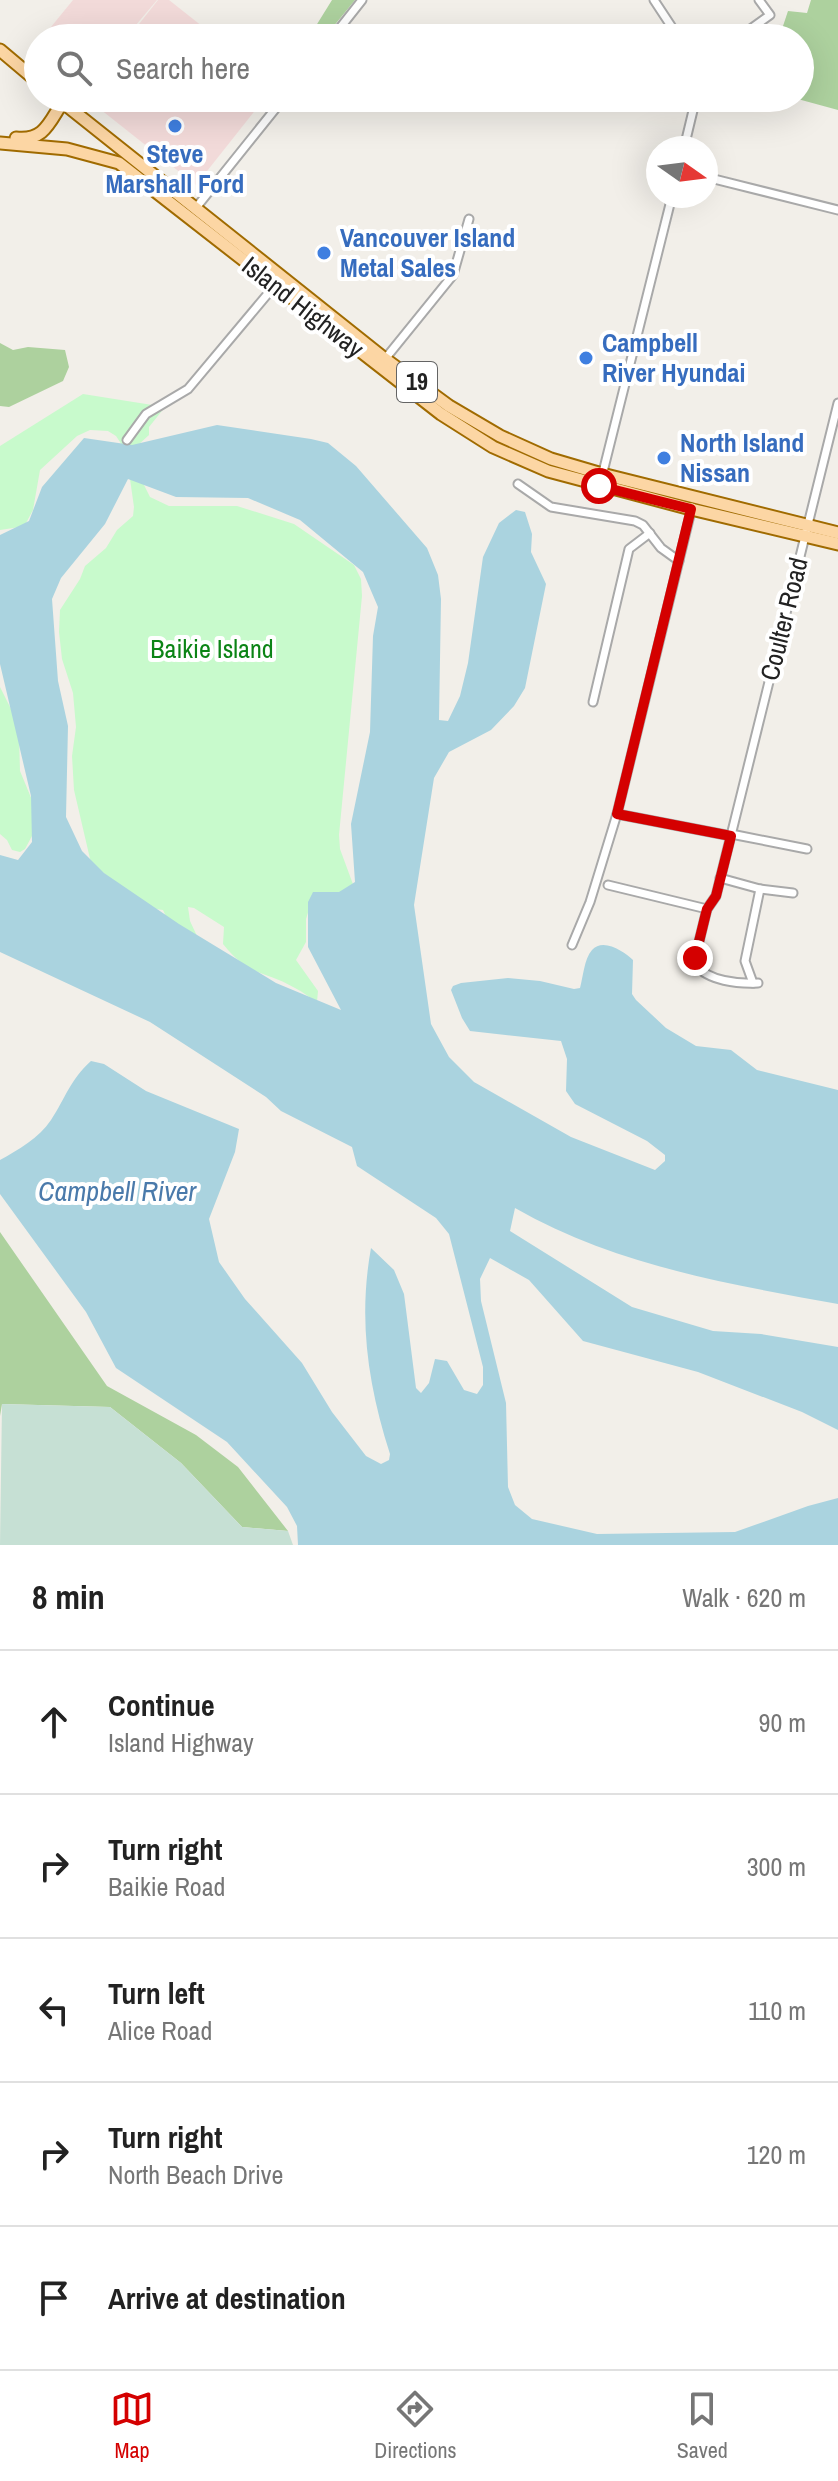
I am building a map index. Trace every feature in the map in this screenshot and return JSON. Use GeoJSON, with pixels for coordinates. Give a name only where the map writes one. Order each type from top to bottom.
{"type":"FeatureCollection","features":[{"type":"Feature","properties":{"kind":"main road"},"geometry":{"type":"LineString","coordinates":[[0,50],[24,70]]}},
{"type":"Feature","properties":{"kind":"main road"},"geometry":{"type":"LineString","coordinates":[[0,136],[29,139],[42,133],[53,112]]}},
{"type":"Feature","properties":{"kind":"main road","name":"Island Highway"},"geometry":{"type":"LineString","coordinates":[[73,112],[441,414],[493,447],[548,471],[601,480],[806,531],[838,544]]}},
{"type":"Feature","properties":{"kind":"main road","name":"Island Highway"},"geometry":{"type":"LineString","coordinates":[[0,143],[67,149],[119,163],[192,212]]}},
{"type":"Feature","properties":{"kind":"main road","name":"Island Highway"},"geometry":{"type":"LineString","coordinates":[[279,282],[449,406],[500,436],[601,480]]}},
{"type":"Feature","properties":{"kind":"main road","name":"Island Highway"},"geometry":{"type":"LineString","coordinates":[[806,531],[838,533]]}},
{"type":"Feature","properties":{"kind":"street"},"geometry":{"type":"LineString","coordinates":[[343,24],[362,0]]}},
{"type":"Feature","properties":{"kind":"street"},"geometry":{"type":"LineString","coordinates":[[654,0],[670,24]]}},
{"type":"Feature","properties":{"kind":"street"},"geometry":{"type":"LineString","coordinates":[[757,24],[770,15],[759,0]]}},
{"type":"Feature","properties":{"kind":"street"},"geometry":{"type":"LineString","coordinates":[[192,212],[273,112]]}},
{"type":"Feature","properties":{"kind":"street"},"geometry":{"type":"LineString","coordinates":[[687,136],[693,112]]}},
{"type":"Feature","properties":{"kind":"street"},"geometry":{"type":"LineString","coordinates":[[718,180],[838,210]]}},
{"type":"Feature","properties":{"kind":"street"},"geometry":{"type":"LineString","coordinates":[[601,480],[669,208]]}},
{"type":"Feature","properties":{"kind":"street"},"geometry":{"type":"LineString","coordinates":[[385,359],[453,275],[469,219]]}},
{"type":"Feature","properties":{"kind":"street"},"geometry":{"type":"LineString","coordinates":[[127,440],[146,414],[188,389],[279,282]]}},
{"type":"Feature","properties":{"kind":"street","name":"Coulter Road"},"geometry":{"type":"LineString","coordinates":[[760,889],[745,961],[756,983],[739,984],[705,973],[696,965],[695,958],[707,909],[716,896],[838,403]]}},
{"type":"Feature","properties":{"kind":"street"},"geometry":{"type":"LineString","coordinates":[[518,484],[551,507],[635,521],[643,525],[661,548],[679,561]]}},
{"type":"Feature","properties":{"kind":"street"},"geometry":{"type":"LineString","coordinates":[[572,945],[590,902],[617,814],[693,503]]}},
{"type":"Feature","properties":{"kind":"street"},"geometry":{"type":"LineString","coordinates":[[593,702],[629,549],[650,533]]}},
{"type":"Feature","properties":{"kind":"street"},"geometry":{"type":"LineString","coordinates":[[617,814],[807,849]]}},
{"type":"Feature","properties":{"kind":"street"},"geometry":{"type":"LineString","coordinates":[[720,878],[760,889],[793,893]]}},
{"type":"Feature","properties":{"kind":"street"},"geometry":{"type":"LineString","coordinates":[[608,885],[707,909]]}},
{"type":"Feature","properties":{"kind":"shaded area"},"geometry":{"type":"Polygon","coordinates":[[[73,0],[157,0],[137,24],[53,24],[73,0]]]}},
{"type":"Feature","properties":{"kind":"shaded area"},"geometry":{"type":"Polygon","coordinates":[[[158,0],[169,0],[199,24],[139,24],[158,0]]]}},
{"type":"Feature","properties":{"kind":"shaded area"},"geometry":{"type":"Polygon","coordinates":[[[104,112],[254,112],[196,185],[104,112]]]}},
{"type":"Feature","properties":{"kind":"green space"},"geometry":{"type":"Polygon","coordinates":[[[332,0],[355,0],[335,24],[317,24],[332,0]]]}},
{"type":"Feature","properties":{"kind":"green space"},"geometry":{"type":"Polygon","coordinates":[[[811,0],[838,0],[838,110],[814,103],[814,24],[784,24],[788,11],[807,13],[811,0]]]}},
{"type":"Feature","properties":{"kind":"green space"},"geometry":{"type":"Polygon","coordinates":[[[0,343],[13,350],[28,347],[65,350],[69,367],[63,381],[9,407],[0,406],[0,343]]]}},
{"type":"Feature","properties":{"kind":"green space"},"geometry":{"type":"Polygon","coordinates":[[[83,394],[165,407],[149,427],[149,435],[138,445],[124,448],[108,431],[90,430],[77,436],[40,470],[33,510],[26,523],[0,530],[0,446],[83,394]]]}},
{"type":"Feature","properties":{"kind":"green space","name":"Baikie Island"},"geometry":{"type":"Polygon","coordinates":[[[130,479],[141,479],[150,497],[169,506],[237,506],[294,524],[354,565],[361,579],[362,596],[339,835],[340,849],[354,887],[310,906],[306,919],[306,942],[296,960],[318,991],[317,1002],[241,962],[223,944],[224,927],[194,908],[188,907],[197,936],[170,925],[163,910],[148,908],[91,863],[74,790],[72,756],[76,727],[73,693],[62,659],[60,610],[85,566],[106,548],[117,530],[133,516],[130,479]]]}},
{"type":"Feature","properties":{"kind":"green space"},"geometry":{"type":"Polygon","coordinates":[[[0,687],[14,715],[19,736],[20,771],[32,800],[32,836],[20,852],[12,850],[0,834],[0,687]]]}},
{"type":"Feature","properties":{"kind":"green space"},"geometry":{"type":"Polygon","coordinates":[[[0,1232],[107,1386],[196,1435],[238,1467],[288,1531],[242,1527],[181,1463],[110,1407],[2,1404],[0,1416],[0,1232]]]}},
{"type":"Feature","properties":{"kind":"green space"},"geometry":{"type":"Polygon","coordinates":[[[2,1404],[110,1407],[181,1463],[242,1527],[288,1531],[293,1545],[0,1545],[2,1404]]]}},
{"type":"Feature","properties":{"kind":"water","name":"Campbell River"},"geometry":{"type":"Polygon","coordinates":[[[217,425],[328,443],[356,466],[427,548],[438,575],[441,599],[439,720],[448,721],[460,696],[468,663],[483,557],[499,523],[516,510],[525,512],[532,534],[531,552],[546,584],[525,688],[514,706],[491,730],[449,752],[434,778],[414,905],[431,1024],[449,1057],[474,1082],[571,1137],[655,1170],[665,1161],[665,1155],[647,1141],[575,1104],[566,1091],[567,1059],[561,1041],[470,1031],[451,990],[453,986],[508,978],[580,988],[589,954],[597,946],[608,945],[633,960],[632,994],[666,1028],[696,1046],[731,1050],[757,1070],[838,1090],[838,1304],[672,1270],[592,1244],[515,1208],[510,1231],[632,1307],[713,1331],[761,1334],[838,1347],[838,1430],[802,1412],[698,1372],[583,1341],[529,1280],[490,1258],[480,1279],[481,1301],[506,1403],[508,1487],[515,1505],[532,1519],[597,1534],[735,1532],[838,1498],[838,1545],[298,1545],[297,1526],[287,1507],[227,1442],[116,1368],[86,1312],[0,1194],[0,1160],[28,1143],[46,1126],[73,1082],[91,1061],[104,1064],[146,1091],[239,1129],[235,1152],[209,1219],[219,1262],[245,1299],[302,1363],[332,1412],[366,1456],[381,1464],[389,1460],[390,1454],[376,1403],[367,1352],[365,1301],[371,1248],[394,1270],[404,1294],[416,1388],[421,1393],[429,1383],[435,1359],[447,1361],[464,1390],[477,1394],[483,1385],[483,1367],[449,1234],[436,1218],[357,1166],[352,1147],[281,1111],[266,1097],[150,1022],[0,952],[0,855],[18,860],[32,842],[31,796],[0,664],[0,535],[29,521],[42,487],[84,438],[132,445],[217,425]],[[128,479],[105,524],[61,578],[52,599],[58,681],[68,726],[66,817],[82,851],[104,873],[179,924],[276,983],[341,1010],[308,947],[308,902],[313,892],[339,892],[355,882],[351,824],[370,732],[373,636],[378,607],[363,572],[300,520],[248,498],[176,497],[128,479]]]}},
{"type":"Feature","properties":{"kind":"place","name":"Steve Marshall Ford"},"geometry":{"type":"Point","coordinates":[175,126]}},
{"type":"Feature","properties":{"kind":"place","name":"Vancouver Island Metal Sales"},"geometry":{"type":"Point","coordinates":[324,253]}},
{"type":"Feature","properties":{"kind":"place","name":"Campbell River Hyundai"},"geometry":{"type":"Point","coordinates":[586,358]}},
{"type":"Feature","properties":{"kind":"place","name":"North Island Nissan"},"geometry":{"type":"Point","coordinates":[664,458]}},
{"type":"Feature","properties":{"kind":"route"},"geometry":{"type":"LineString","coordinates":[[599,486],[691,509],[617,814],[731,836],[716,896],[707,909],[695,958]]}}]}
